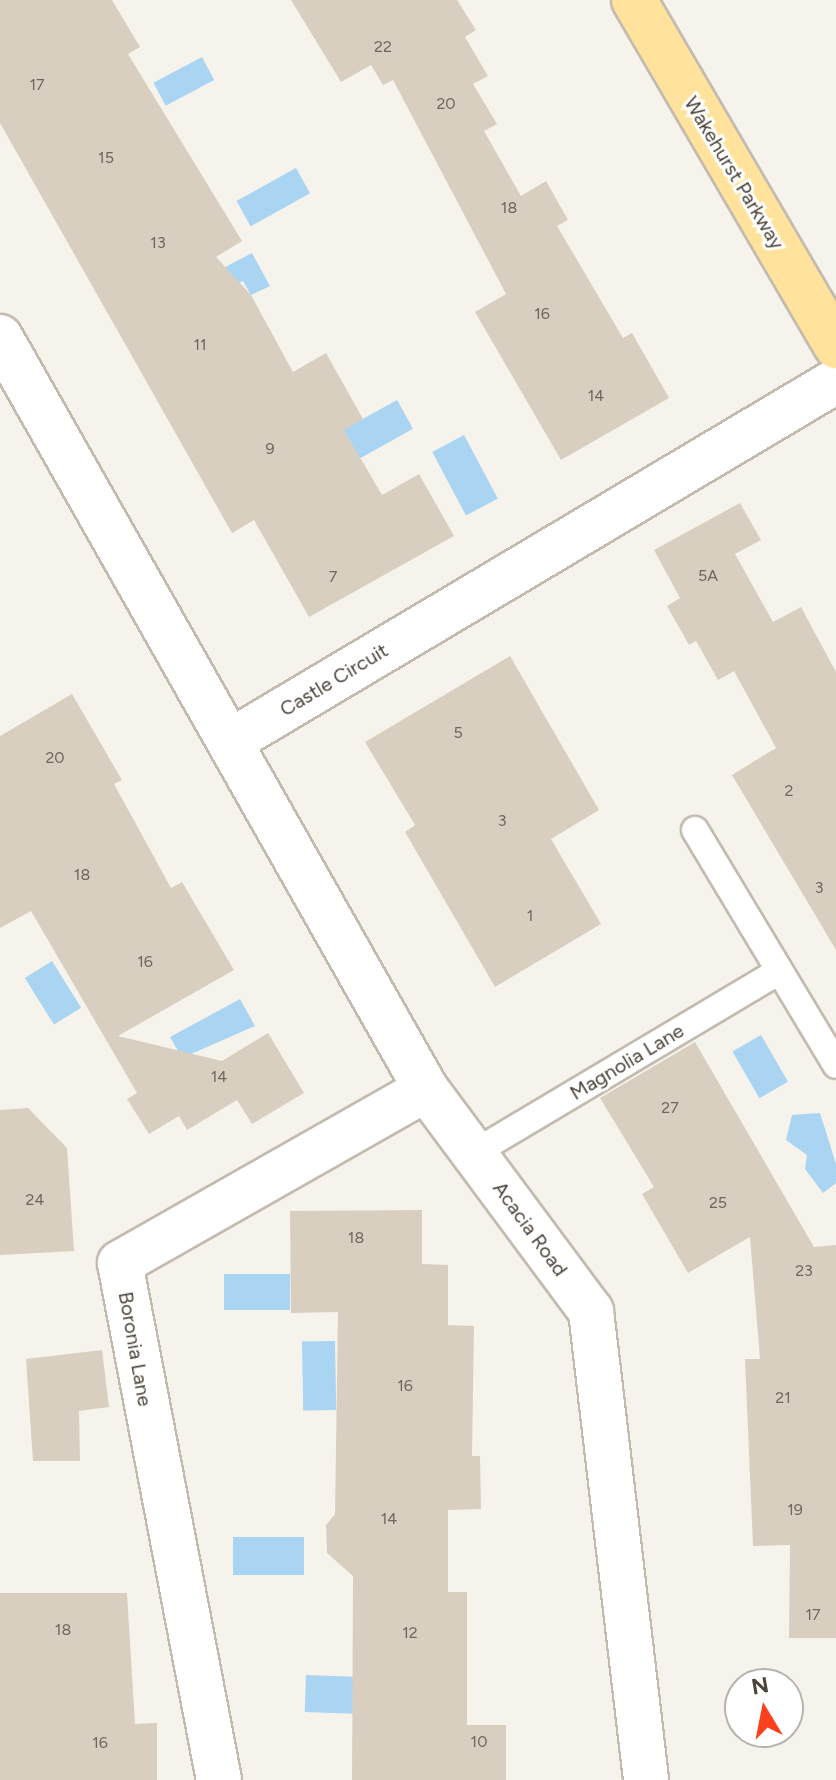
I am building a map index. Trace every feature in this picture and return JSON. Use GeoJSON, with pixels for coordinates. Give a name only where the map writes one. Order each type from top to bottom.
{"type":"FeatureCollection","features":[{"type":"Feature","properties":{"kind":"main road","name":"Wakehurst Parkway"},"geometry":{"type":"LineString","coordinates":[[634,0],[836,346]]}},
{"type":"Feature","properties":{"kind":"street"},"geometry":{"type":"LineString","coordinates":[[0,337],[231,741]]}},
{"type":"Feature","properties":{"kind":"street","name":"Castle Circuit"},"geometry":{"type":"LineString","coordinates":[[231,741],[836,381]]}},
{"type":"Feature","properties":{"kind":"street","name":"Acacia Road"},"geometry":{"type":"LineString","coordinates":[[231,741],[426,1089],[591,1311],[646,1780]]}},
{"type":"Feature","properties":{"kind":"street","name":"Boronia Lane"},"geometry":{"type":"LineString","coordinates":[[219,1780],[120,1263],[426,1089]]}},
{"type":"Feature","properties":{"kind":"lane"},"geometry":{"type":"LineString","coordinates":[[695,830],[836,1065]]}},
{"type":"Feature","properties":{"kind":"lane","name":"Magnolia Lane"},"geometry":{"type":"LineString","coordinates":[[474,1153],[779,971]]}},
{"type":"Feature","properties":{"kind":"water"},"geometry":{"type":"Polygon","coordinates":[[[202,57],[214,80],[166,106],[153,83],[202,57]]]}},
{"type":"Feature","properties":{"kind":"water"},"geometry":{"type":"Polygon","coordinates":[[[296,168],[310,193],[251,226],[237,201],[296,168]]]}},
{"type":"Feature","properties":{"kind":"water"},"geometry":{"type":"Polygon","coordinates":[[[252,253],[270,286],[251,295],[243,281],[186,311],[176,293],[252,253]]]}},
{"type":"Feature","properties":{"kind":"water"},"geometry":{"type":"Polygon","coordinates":[[[397,400],[413,429],[360,458],[344,430],[397,400]]]}},
{"type":"Feature","properties":{"kind":"water"},"geometry":{"type":"Polygon","coordinates":[[[464,435],[498,499],[466,515],[432,452],[464,435]]]}},
{"type":"Feature","properties":{"kind":"water"},"geometry":{"type":"Polygon","coordinates":[[[52,961],[81,1008],[54,1025],[25,978],[52,961]]]}},
{"type":"Feature","properties":{"kind":"water"},"geometry":{"type":"Polygon","coordinates":[[[240,999],[255,1026],[182,1058],[170,1037],[240,999]]]}},
{"type":"Feature","properties":{"kind":"water"},"geometry":{"type":"Polygon","coordinates":[[[761,1035],[788,1082],[759,1098],[732,1052],[761,1035]]]}},
{"type":"Feature","properties":{"kind":"water"},"geometry":{"type":"Polygon","coordinates":[[[820,1113],[836,1164],[836,1183],[823,1193],[805,1169],[807,1155],[786,1140],[792,1115],[820,1113]]]}},
{"type":"Feature","properties":{"kind":"water"},"geometry":{"type":"Polygon","coordinates":[[[224,1274],[290,1274],[290,1310],[224,1310],[224,1274]]]}},
{"type":"Feature","properties":{"kind":"water"},"geometry":{"type":"Polygon","coordinates":[[[335,1341],[336,1410],[303,1411],[302,1342],[335,1341]]]}},
{"type":"Feature","properties":{"kind":"water"},"geometry":{"type":"Polygon","coordinates":[[[233,1537],[304,1537],[304,1575],[233,1575],[233,1537]]]}},
{"type":"Feature","properties":{"kind":"water"},"geometry":{"type":"Polygon","coordinates":[[[306,1675],[382,1678],[381,1715],[305,1712],[306,1675]]]}},
{"type":"Feature","properties":{"kind":"building"},"geometry":{"type":"Polygon","coordinates":[[[0,0],[112,0],[140,47],[128,54],[242,241],[216,257],[251,295],[293,372],[326,353],[363,419],[344,430],[382,495],[419,474],[454,536],[309,617],[254,520],[232,533],[0,123],[0,0]]]}},
{"type":"Feature","properties":{"kind":"building"},"geometry":{"type":"Polygon","coordinates":[[[291,0],[457,0],[476,30],[465,37],[488,76],[473,84],[497,124],[484,131],[521,196],[546,181],[568,220],[557,226],[623,338],[632,333],[669,398],[561,460],[475,312],[506,294],[393,80],[383,85],[371,65],[341,82],[291,0]]]}},
{"type":"Feature","properties":{"kind":"building"},"geometry":{"type":"Polygon","coordinates":[[[740,503],[761,540],[735,554],[773,622],[801,607],[836,672],[836,950],[732,775],[776,748],[734,671],[718,680],[696,641],[689,645],[667,606],[680,598],[654,550],[740,503]]]}},
{"type":"Feature","properties":{"kind":"building"},"geometry":{"type":"Polygon","coordinates":[[[510,656],[599,810],[551,839],[601,924],[495,987],[405,832],[415,825],[365,742],[510,656]]]}},
{"type":"Feature","properties":{"kind":"building"},"geometry":{"type":"Polygon","coordinates":[[[72,694],[122,780],[114,784],[171,888],[182,882],[234,970],[118,1036],[222,1061],[268,1033],[304,1093],[252,1124],[237,1100],[187,1130],[179,1116],[149,1134],[127,1099],[137,1093],[31,911],[0,928],[0,736],[72,694]]]}},
{"type":"Feature","properties":{"kind":"building"},"geometry":{"type":"Polygon","coordinates":[[[695,1042],[814,1247],[836,1245],[836,1638],[789,1638],[790,1545],[753,1546],[745,1359],[760,1359],[750,1237],[688,1273],[642,1194],[654,1187],[600,1098],[695,1042]]]}},
{"type":"Feature","properties":{"kind":"building"},"geometry":{"type":"Polygon","coordinates":[[[28,1108],[67,1148],[74,1251],[0,1255],[0,1110],[28,1108]]]}},
{"type":"Feature","properties":{"kind":"building"},"geometry":{"type":"Polygon","coordinates":[[[422,1210],[422,1264],[448,1265],[448,1325],[474,1326],[472,1456],[480,1456],[481,1509],[448,1510],[448,1592],[467,1592],[467,1725],[506,1725],[506,1780],[352,1780],[353,1576],[327,1553],[326,1525],[335,1514],[338,1312],[291,1313],[290,1211],[422,1210]]]}},
{"type":"Feature","properties":{"kind":"building"},"geometry":{"type":"Polygon","coordinates":[[[102,1350],[109,1407],[79,1411],[80,1461],[33,1461],[26,1359],[102,1350]]]}},
{"type":"Feature","properties":{"kind":"building"},"geometry":{"type":"Polygon","coordinates":[[[0,1593],[127,1593],[135,1724],[157,1723],[157,1780],[0,1780],[0,1593]]]}}]}
